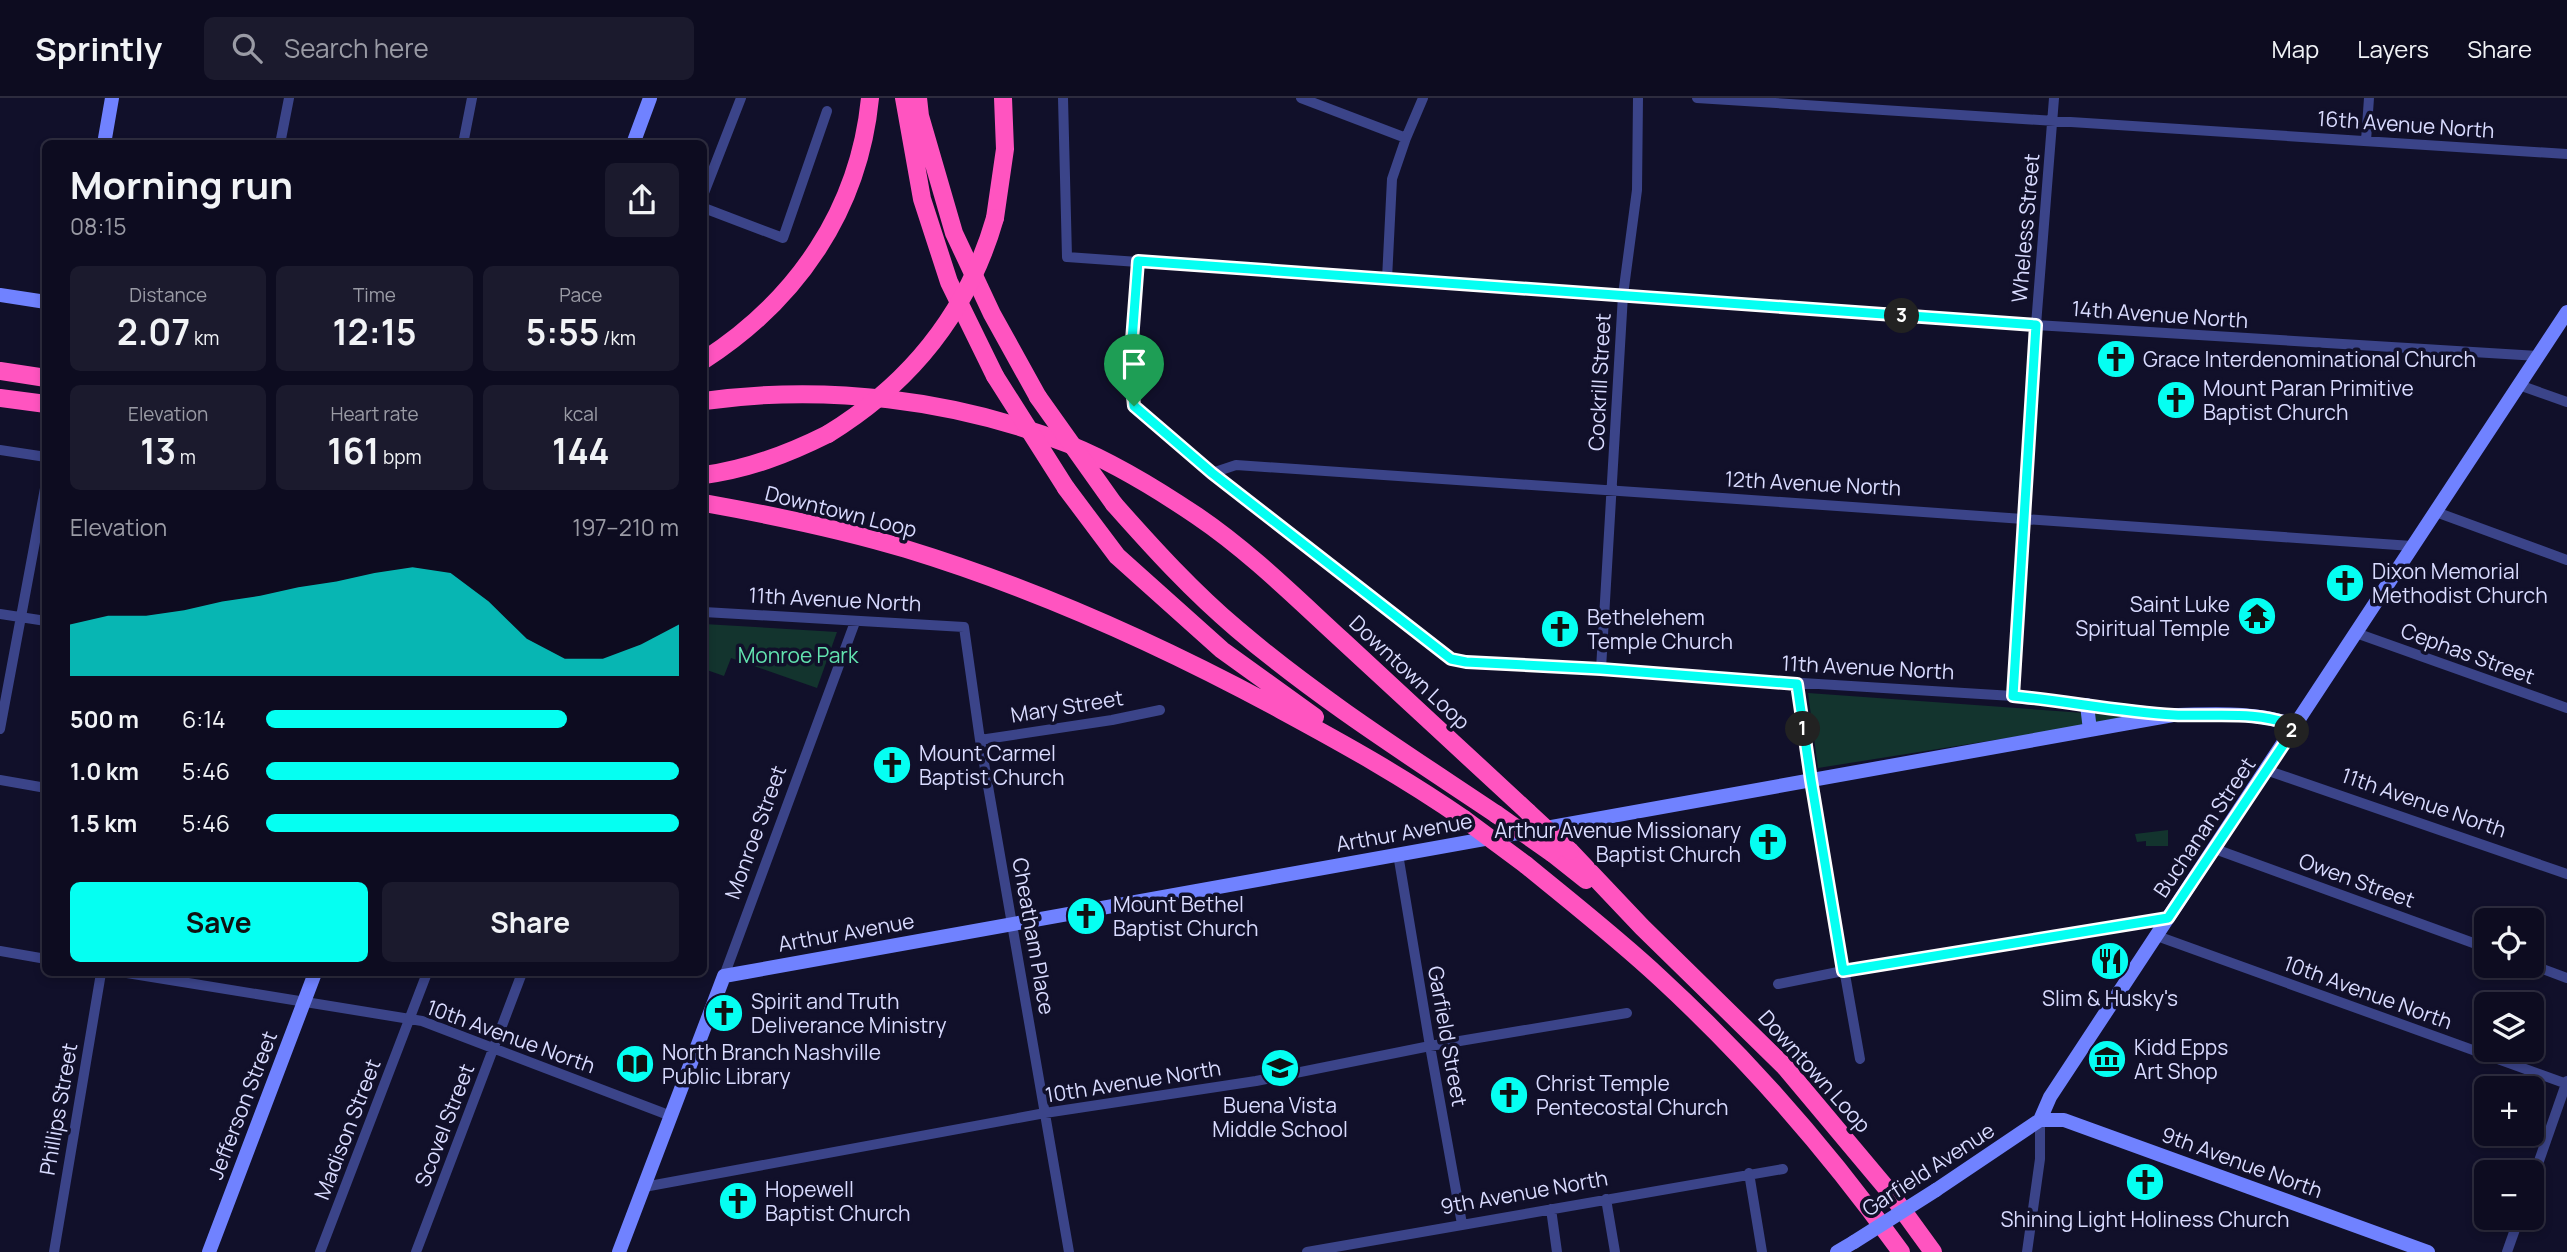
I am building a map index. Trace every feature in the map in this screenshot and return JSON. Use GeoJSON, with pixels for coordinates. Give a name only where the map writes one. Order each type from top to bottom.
{"type":"FeatureCollection","features":[{"type":"Feature","properties":{"kind":"highway"},"geometry":{"type":"LineString","coordinates":[[707,358],[767,313],[797,279],[821,243],[844,202],[859,161],[868,125],[870,98]]}},
{"type":"Feature","properties":{"kind":"highway"},"geometry":{"type":"LineString","coordinates":[[904,98],[922,199],[949,282],[995,376],[1066,488],[1117,556],[1222,650],[1372,758]]}},
{"type":"Feature","properties":{"kind":"highway"},"geometry":{"type":"LineString","coordinates":[[918,98],[920,116],[954,233],[992,314],[1038,397],[1114,504],[1169,566],[1235,628],[1306,685],[1496,814],[1561,852]]}},
{"type":"Feature","properties":{"kind":"highway"},"geometry":{"type":"LineString","coordinates":[[707,475],[735,471],[788,454],[828,434],[857,416],[898,381],[933,341],[962,300],[984,256],[995,218],[1005,149],[1003,98]]}},
{"type":"Feature","properties":{"kind":"highway"},"geometry":{"type":"LineString","coordinates":[[0,371],[42,377]]}},
{"type":"Feature","properties":{"kind":"highway","name":"Downtown Loop"},"geometry":{"type":"LineString","coordinates":[[707,401],[809,394],[912,402],[966,413],[1068,444],[1114,466],[1200,518],[1265,568],[1528,812],[1561,852],[1784,1066],[1888,1190],[1933,1252]]}},
{"type":"Feature","properties":{"kind":"highway"},"geometry":{"type":"LineString","coordinates":[[0,397],[42,403]]}},
{"type":"Feature","properties":{"kind":"highway","name":"Downtown Loop"},"geometry":{"type":"LineString","coordinates":[[707,504],[799,522],[903,548],[1035,593],[1219,676],[1413,783],[1526,865],[1621,943],[1702,1019],[1786,1107],[1860,1196],[1901,1252]]}},
{"type":"Feature","properties":{"kind":"street"},"geometry":{"type":"LineString","coordinates":[[105,140],[112,98]]}},
{"type":"Feature","properties":{"kind":"street"},"geometry":{"type":"LineString","coordinates":[[281,140],[289,98]]}},
{"type":"Feature","properties":{"kind":"street"},"geometry":{"type":"LineString","coordinates":[[464,140],[472,98]]}},
{"type":"Feature","properties":{"kind":"street"},"geometry":{"type":"LineString","coordinates":[[634,140],[650,98]]}},
{"type":"Feature","properties":{"kind":"street"},"geometry":{"type":"LineString","coordinates":[[707,185],[741,98]]}},
{"type":"Feature","properties":{"kind":"street","name":"14th Avenue North"},"geometry":{"type":"LineString","coordinates":[[1063,98],[1067,257],[2036,325],[2538,356]]}},
{"type":"Feature","properties":{"kind":"street"},"geometry":{"type":"LineString","coordinates":[[1301,98],[1406,138]]}},
{"type":"Feature","properties":{"kind":"street"},"geometry":{"type":"LineString","coordinates":[[1387,279],[1392,179],[1423,98]]}},
{"type":"Feature","properties":{"kind":"street","name":"Cockrill Street"},"geometry":{"type":"LineString","coordinates":[[1601,669],[1623,295],[1637,190],[1637,98]]}},
{"type":"Feature","properties":{"kind":"street","name":"16th Avenue North"},"geometry":{"type":"LineString","coordinates":[[1697,98],[2567,154]]}},
{"type":"Feature","properties":{"kind":"street","name":"Wheless Street"},"geometry":{"type":"LineString","coordinates":[[2013,696],[2036,325],[2054,98]]}},
{"type":"Feature","properties":{"kind":"street"},"geometry":{"type":"LineString","coordinates":[[2366,141],[2369,98]]}},
{"type":"Feature","properties":{"kind":"street"},"geometry":{"type":"LineString","coordinates":[[707,209],[783,238],[827,111]]}},
{"type":"Feature","properties":{"kind":"street","name":"11th Avenue North"},"geometry":{"type":"LineString","coordinates":[[1138,261],[1130,367],[1134,406],[1212,473],[1451,659],[1797,684],[2013,696],[2173,715],[2259,715],[2296,726]]}},
{"type":"Feature","properties":{"kind":"street"},"geometry":{"type":"LineString","coordinates":[[0,295],[42,301]]}},
{"type":"Feature","properties":{"kind":"street","name":"Buchanan Street"},"geometry":{"type":"LineString","coordinates":[[2040,1120],[2050,1097],[2567,312]]}},
{"type":"Feature","properties":{"kind":"street"},"geometry":{"type":"LineString","coordinates":[[2519,385],[2567,402]]}},
{"type":"Feature","properties":{"kind":"street"},"geometry":{"type":"LineString","coordinates":[[0,450],[42,456]]}},
{"type":"Feature","properties":{"kind":"street","name":"12th Avenue North"},"geometry":{"type":"LineString","coordinates":[[1212,473],[1236,465],[2024,516],[2412,546]]}},
{"type":"Feature","properties":{"kind":"street"},"geometry":{"type":"LineString","coordinates":[[0,729],[42,504]]}},
{"type":"Feature","properties":{"kind":"street"},"geometry":{"type":"LineString","coordinates":[[2435,512],[2567,560]]}},
{"type":"Feature","properties":{"kind":"street","name":"11th Avenue North"},"geometry":{"type":"LineString","coordinates":[[707,612],[964,627]]}},
{"type":"Feature","properties":{"kind":"street"},"geometry":{"type":"LineString","coordinates":[[0,614],[42,620]]}},
{"type":"Feature","properties":{"kind":"street","name":"Monroe Street"},"geometry":{"type":"LineString","coordinates":[[619,1252],[855,622]]}},
{"type":"Feature","properties":{"kind":"street","name":"Cheatham Place"},"geometry":{"type":"LineString","coordinates":[[964,627],[980,740],[1069,1252]]}},
{"type":"Feature","properties":{"kind":"street","name":"Cephas Street"},"geometry":{"type":"LineString","coordinates":[[2356,634],[2567,708]]}},
{"type":"Feature","properties":{"kind":"street"},"geometry":{"type":"LineString","coordinates":[[1797,684],[1843,971],[1860,1059]]}},
{"type":"Feature","properties":{"kind":"street"},"geometry":{"type":"LineString","coordinates":[[2087,705],[2090,730]]}},
{"type":"Feature","properties":{"kind":"street","name":"Mary Street"},"geometry":{"type":"LineString","coordinates":[[980,740],[1160,710]]}},
{"type":"Feature","properties":{"kind":"street","name":"Arthur Avenue"},"geometry":{"type":"LineString","coordinates":[[724,976],[2173,715]]}},
{"type":"Feature","properties":{"kind":"street","name":"11th Avenue North"},"geometry":{"type":"LineString","coordinates":[[2266,770],[2567,874]]}},
{"type":"Feature","properties":{"kind":"street"},"geometry":{"type":"LineString","coordinates":[[0,780],[42,787]]}},
{"type":"Feature","properties":{"kind":"street","name":"Owen Street"},"geometry":{"type":"LineString","coordinates":[[2215,849],[2474,943]]}},
{"type":"Feature","properties":{"kind":"street","name":"Garfield Street"},"geometry":{"type":"LineString","coordinates":[[1398,854],[1462,1224]]}},
{"type":"Feature","properties":{"kind":"street"},"geometry":{"type":"LineString","coordinates":[[1778,984],[2168,918]]}},
{"type":"Feature","properties":{"kind":"street","name":"10th Avenue North"},"geometry":{"type":"LineString","coordinates":[[2157,936],[2567,1083]]}},
{"type":"Feature","properties":{"kind":"street"},"geometry":{"type":"LineString","coordinates":[[0,951],[42,958]]}},
{"type":"Feature","properties":{"kind":"street"},"geometry":{"type":"LineString","coordinates":[[2544,969],[2567,978]]}},
{"type":"Feature","properties":{"kind":"street","name":"Phillips Street"},"geometry":{"type":"LineString","coordinates":[[54,1252],[100,976]]}},
{"type":"Feature","properties":{"kind":"street","name":"10th Avenue North"},"geometry":{"type":"LineString","coordinates":[[146,976],[422,1021],[671,1116]]}},
{"type":"Feature","properties":{"kind":"street","name":"Jefferson Street"},"geometry":{"type":"LineString","coordinates":[[209,1252],[314,976]]}},
{"type":"Feature","properties":{"kind":"street","name":"Madison Street"},"geometry":{"type":"LineString","coordinates":[[320,1252],[426,976]]}},
{"type":"Feature","properties":{"kind":"street","name":"Scovel Street"},"geometry":{"type":"LineString","coordinates":[[416,1252],[522,976]]}},
{"type":"Feature","properties":{"kind":"street","name":"10th Avenue North"},"geometry":{"type":"LineString","coordinates":[[644,1187],[1045,1114],[1256,1081],[1430,1046],[1628,1013]]}},
{"type":"Feature","properties":{"kind":"street"},"geometry":{"type":"LineString","coordinates":[[2540,1160],[2567,1083]]}},
{"type":"Feature","properties":{"kind":"street"},"geometry":{"type":"LineString","coordinates":[[2027,1252],[2040,1159],[2040,1120]]}},
{"type":"Feature","properties":{"kind":"street","name":"Garfield Avenue"},"geometry":{"type":"LineString","coordinates":[[1837,1252],[2040,1120]]}},
{"type":"Feature","properties":{"kind":"street","name":"9th Avenue North"},"geometry":{"type":"LineString","coordinates":[[2040,1120],[2064,1120],[2428,1252]]}},
{"type":"Feature","properties":{"kind":"street","name":"9th Avenue North"},"geometry":{"type":"LineString","coordinates":[[1307,1252],[1783,1168]]}},
{"type":"Feature","properties":{"kind":"street"},"geometry":{"type":"LineString","coordinates":[[1749,1173],[1762,1252]]}},
{"type":"Feature","properties":{"kind":"street"},"geometry":{"type":"LineString","coordinates":[[1605,1199],[1615,1252]]}},
{"type":"Feature","properties":{"kind":"street"},"geometry":{"type":"LineString","coordinates":[[1551,1209],[1557,1252]]}},
{"type":"Feature","properties":{"kind":"street"},"geometry":{"type":"LineString","coordinates":[[2507,1252],[2515,1230]]}},
{"type":"Feature","properties":{"kind":"green space","name":"Monroe Park"},"geometry":{"type":"Polygon","coordinates":[[[707,624],[837,632],[817,688],[731,658],[724,676],[707,670],[707,624]]]}},
{"type":"Feature","properties":{"kind":"green space"},"geometry":{"type":"Polygon","coordinates":[[[1808,693],[2140,717],[1818,768],[1808,693]]]}},
{"type":"Feature","properties":{"kind":"green space"},"geometry":{"type":"Polygon","coordinates":[[[2168,830],[2168,846],[2146,846],[2146,841],[2137,842],[2135,834],[2168,830]]]}},
{"type":"Feature","properties":{"kind":"place","name":"Grace Interdenominational Church"},"geometry":{"type":"Point","coordinates":[2116,359]}},
{"type":"Feature","properties":{"kind":"place","name":"Mount Paran Primitive Baptist Church"},"geometry":{"type":"Point","coordinates":[2176,400]}},
{"type":"Feature","properties":{"kind":"place","name":"Dixon Memorial Methodist Church"},"geometry":{"type":"Point","coordinates":[2345,583]}},
{"type":"Feature","properties":{"kind":"place","name":"Saint Luke Spiritual Temple"},"geometry":{"type":"Point","coordinates":[2257,616]}},
{"type":"Feature","properties":{"kind":"place","name":"Bethelehem Temple Church"},"geometry":{"type":"Point","coordinates":[1560,629]}},
{"type":"Feature","properties":{"kind":"place","name":"Mount Carmel Baptist Church"},"geometry":{"type":"Point","coordinates":[892,765]}},
{"type":"Feature","properties":{"kind":"place","name":"Arthur Avenue Missionary Baptist Church"},"geometry":{"type":"Point","coordinates":[1768,842]}},
{"type":"Feature","properties":{"kind":"place","name":"Mount Bethel Baptist Church"},"geometry":{"type":"Point","coordinates":[1086,916]}},
{"type":"Feature","properties":{"kind":"place","name":"Slim & Husky's"},"geometry":{"type":"Point","coordinates":[2110,961]}},
{"type":"Feature","properties":{"kind":"place","name":"Spirit and Truth Deliverance Ministry"},"geometry":{"type":"Point","coordinates":[724,1013]}},
{"type":"Feature","properties":{"kind":"place","name":"Kidd Epps Art Shop"},"geometry":{"type":"Point","coordinates":[2107,1059]}},
{"type":"Feature","properties":{"kind":"place","name":"North Branch Nashville Public Library"},"geometry":{"type":"Point","coordinates":[635,1064]}},
{"type":"Feature","properties":{"kind":"place","name":"Buena Vista Middle School"},"geometry":{"type":"Point","coordinates":[1280,1068]}},
{"type":"Feature","properties":{"kind":"place","name":"Christ Temple Pentecostal Church"},"geometry":{"type":"Point","coordinates":[1509,1095]}},
{"type":"Feature","properties":{"kind":"place","name":"Shining Light Holiness Church"},"geometry":{"type":"Point","coordinates":[2145,1182]}},
{"type":"Feature","properties":{"kind":"place","name":"Hopewell Baptist Church"},"geometry":{"type":"Point","coordinates":[738,1201]}},
{"type":"Feature","properties":{"kind":"route"},"geometry":{"type":"LineString","coordinates":[[1138,261],[2036,325],[2013,696],[2173,715],[2259,715],[2296,726],[2168,918],[1843,971],[1797,684],[1451,659],[1212,473],[1134,406],[1130,367],[1138,261]]}}]}
